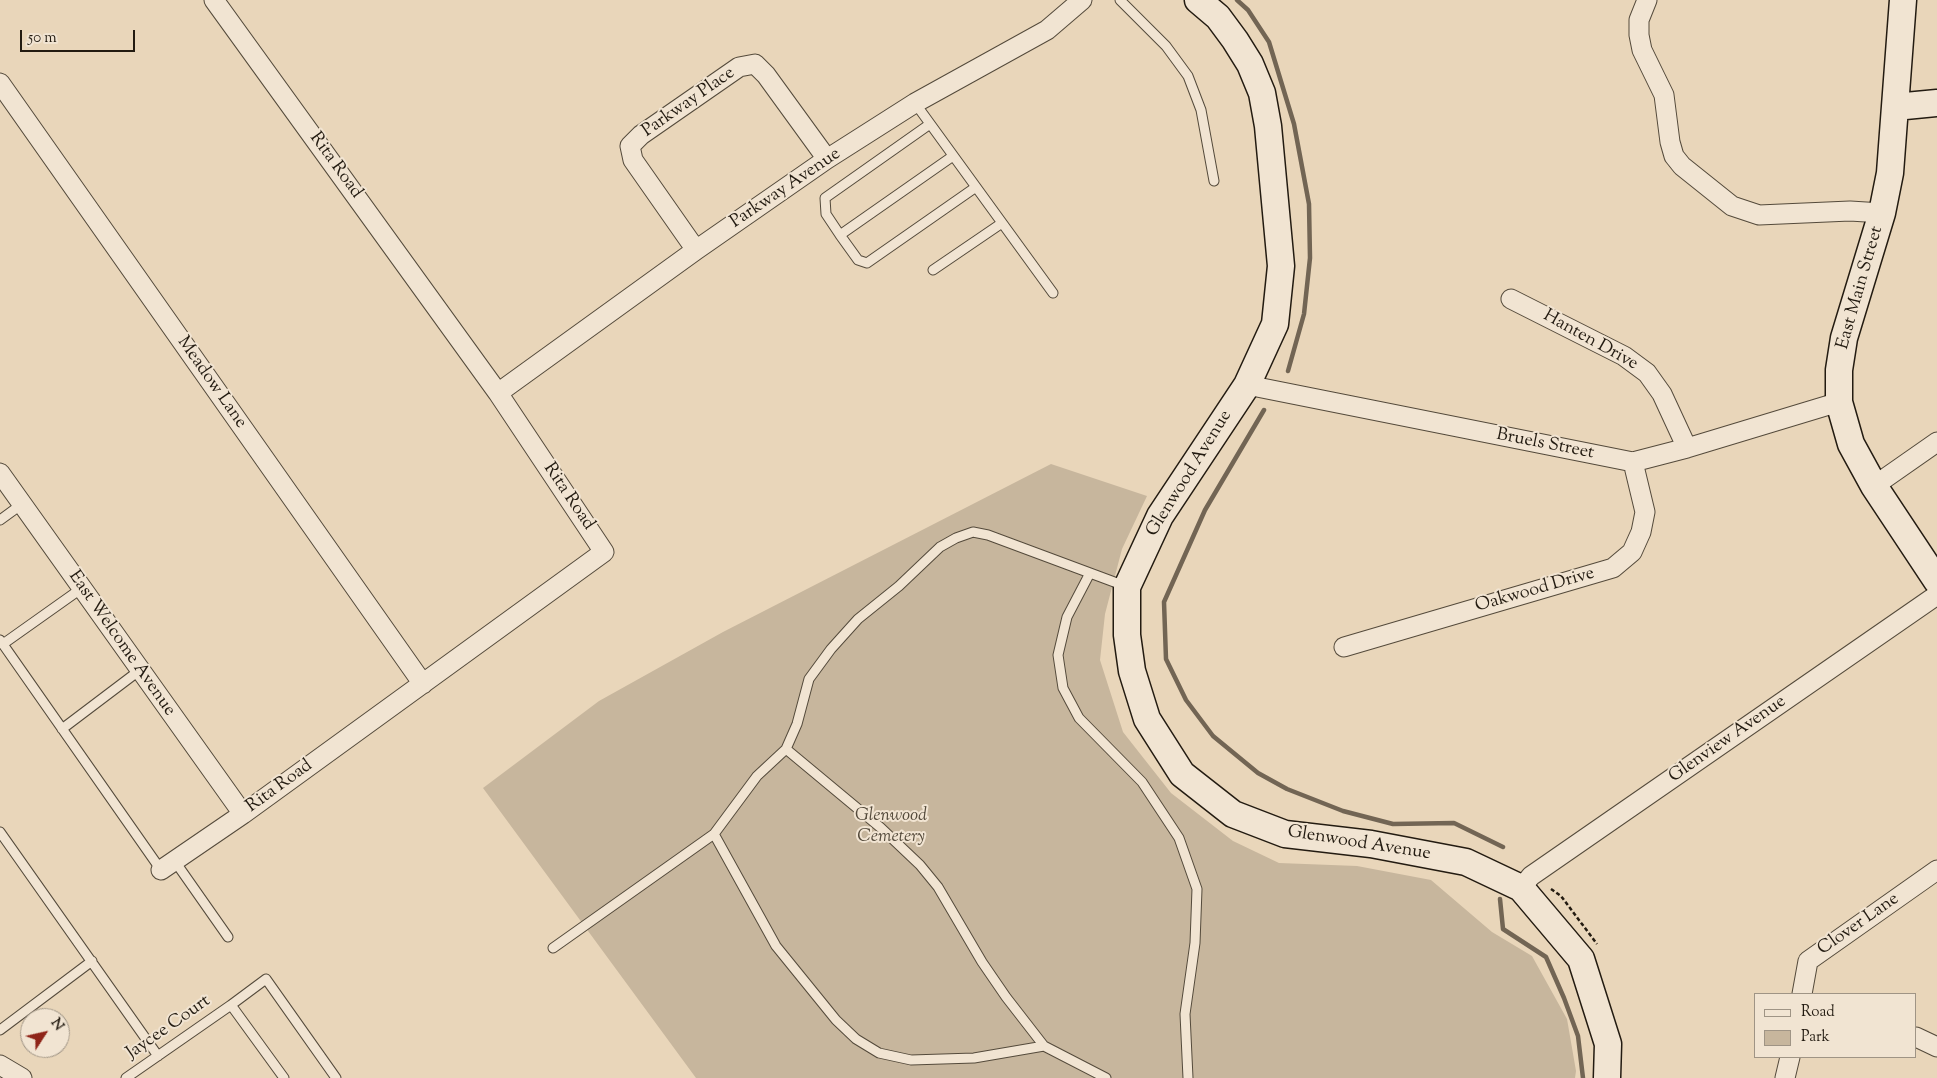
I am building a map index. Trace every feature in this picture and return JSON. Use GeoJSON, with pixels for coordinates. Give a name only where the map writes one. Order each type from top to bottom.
{"type":"FeatureCollection","features":[{"type":"Feature","properties":{"kind":"street","name":"Rita Road"},"geometry":{"type":"LineString","coordinates":[[168,865],[242,814],[604,552],[498,393],[214,0]]}},
{"type":"Feature","properties":{"kind":"street","name":"Parkway Avenue"},"geometry":{"type":"LineString","coordinates":[[498,393],[696,250],[828,159],[915,103],[1047,30],[1082,0]]}},
{"type":"Feature","properties":{"kind":"street","name":"Glenwood Avenue"},"geometry":{"type":"LineString","coordinates":[[1198,0],[1218,17],[1250,64],[1262,93],[1268,126],[1281,266],[1275,324],[1247,385],[1160,516],[1127,587],[1126,634],[1132,671],[1148,719],[1182,774],[1233,814],[1285,834],[1371,844],[1466,862],[1526,882],[1581,960],[1608,1044],[1607,1078]]}},
{"type":"Feature","properties":{"kind":"street"},"geometry":{"type":"LineString","coordinates":[[1647,0],[1639,20],[1642,50],[1664,95],[1670,142],[1674,156],[1682,166],[1732,206],[1759,215],[1850,211],[1882,213]]}},
{"type":"Feature","properties":{"kind":"street","name":"East Main Street"},"geometry":{"type":"LineString","coordinates":[[1903,0],[1890,173],[1882,213],[1844,338],[1839,370],[1839,402],[1851,444],[1874,486],[1937,581]]}},
{"type":"Feature","properties":{"kind":"street","name":"Parkway Place"},"geometry":{"type":"LineString","coordinates":[[696,250],[632,160],[630,146],[641,135],[739,67],[755,64],[766,75],[828,159]]}},
{"type":"Feature","properties":{"kind":"street","name":"Meadow Lane"},"geometry":{"type":"LineString","coordinates":[[0,83],[423,684]]}},
{"type":"Feature","properties":{"kind":"street"},"geometry":{"type":"LineString","coordinates":[[1895,107],[1937,104]]}},
{"type":"Feature","properties":{"kind":"street","name":"Hanten Drive"},"geometry":{"type":"LineString","coordinates":[[1511,299],[1624,356],[1647,373],[1662,394],[1687,448]]}},
{"type":"Feature","properties":{"kind":"street","name":"Bruels Street"},"geometry":{"type":"LineString","coordinates":[[1247,385],[1633,462],[1687,448],[1839,402]]}},
{"type":"Feature","properties":{"kind":"street"},"geometry":{"type":"LineString","coordinates":[[1874,486],[1937,442]]}},
{"type":"Feature","properties":{"kind":"street","name":"Oakwood Drive"},"geometry":{"type":"LineString","coordinates":[[1344,647],[1613,568],[1632,552],[1641,532],[1645,512],[1633,462]]}},
{"type":"Feature","properties":{"kind":"street","name":"East Welcome Avenue"},"geometry":{"type":"LineString","coordinates":[[0,473],[242,814]]}},
{"type":"Feature","properties":{"kind":"street","name":"Glenview Avenue"},"geometry":{"type":"LineString","coordinates":[[1526,882],[1937,595]]}},
{"type":"Feature","properties":{"kind":"street","name":"Clover Lane"},"geometry":{"type":"LineString","coordinates":[[1802,993],[1808,961],[1937,870]]}},
{"type":"Feature","properties":{"kind":"street"},"geometry":{"type":"LineString","coordinates":[[1917,1037],[1937,1047]]}},
{"type":"Feature","properties":{"kind":"street"},"geometry":{"type":"LineString","coordinates":[[1785,1078],[1790,1058]]}},
{"type":"Feature","properties":{"kind":"street"},"geometry":{"type":"LineString","coordinates":[[0,1065],[22,1078]]}},
{"type":"Feature","properties":{"kind":"lane"},"geometry":{"type":"LineString","coordinates":[[1120,0],[1166,46],[1188,76],[1201,110],[1214,180]]}},
{"type":"Feature","properties":{"kind":"lane"},"geometry":{"type":"LineString","coordinates":[[915,103],[1053,292]]}},
{"type":"Feature","properties":{"kind":"lane"},"geometry":{"type":"LineString","coordinates":[[930,124],[825,198],[826,214],[858,260],[867,263],[976,187]]}},
{"type":"Feature","properties":{"kind":"lane"},"geometry":{"type":"LineString","coordinates":[[840,235],[953,156]]}},
{"type":"Feature","properties":{"kind":"lane"},"geometry":{"type":"LineString","coordinates":[[934,270],[1002,223]]}},
{"type":"Feature","properties":{"kind":"lane"},"geometry":{"type":"LineString","coordinates":[[0,520],[22,504]]}},
{"type":"Feature","properties":{"kind":"lane"},"geometry":{"type":"LineString","coordinates":[[553,948],[714,834],[757,776],[786,749],[797,724],[808,680],[831,650],[858,619],[899,586],[940,547],[956,538],[973,532],[988,535],[1127,587]]}},
{"type":"Feature","properties":{"kind":"lane"},"geometry":{"type":"LineString","coordinates":[[1090,573],[1067,617],[1062,636],[1058,655],[1064,688],[1079,718],[1142,782],[1179,838],[1197,889],[1195,943],[1185,1014],[1188,1078]]}},
{"type":"Feature","properties":{"kind":"lane"},"geometry":{"type":"LineString","coordinates":[[82,588],[1,642],[62,728],[168,865],[228,937]]}},
{"type":"Feature","properties":{"kind":"lane"},"geometry":{"type":"LineString","coordinates":[[62,728],[140,670]]}},
{"type":"Feature","properties":{"kind":"lane"},"geometry":{"type":"LineString","coordinates":[[786,749],[881,828],[920,865],[938,887],[982,962],[1044,1046],[1106,1078]]}},
{"type":"Feature","properties":{"kind":"lane"},"geometry":{"type":"LineString","coordinates":[[0,832],[158,1056]]}},
{"type":"Feature","properties":{"kind":"lane"},"geometry":{"type":"LineString","coordinates":[[714,834],[776,946],[836,1020],[856,1039],[879,1052],[911,1060],[974,1058],[1044,1046]]}},
{"type":"Feature","properties":{"kind":"lane"},"geometry":{"type":"LineString","coordinates":[[0,1030],[92,961]]}},
{"type":"Feature","properties":{"kind":"lane"},"geometry":{"type":"LineString","coordinates":[[230,1005],[266,979],[336,1078]]}},
{"type":"Feature","properties":{"kind":"lane","name":"Jaycee Court"},"geometry":{"type":"LineString","coordinates":[[126,1078],[230,1005],[284,1078]]}},
{"type":"Feature","properties":{"kind":"path"},"geometry":{"type":"LineString","coordinates":[[1526,882],[1561,896],[1596,940],[1598,948]]}},
{"type":"Feature","properties":{"kind":"green space","name":"Glenwood Cemetery"},"geometry":{"type":"Polygon","coordinates":[[[1051,464],[1147,496],[1122,549],[1105,614],[1100,660],[1123,732],[1171,793],[1233,841],[1279,863],[1357,866],[1431,880],[1492,932],[1532,956],[1567,1019],[1576,1071],[1575,1078],[696,1078],[483,788],[599,701],[723,632],[1051,464]]]}},
{"type":"Feature","properties":{"kind":"waterway"},"geometry":{"type":"LineString","coordinates":[[1237,0],[1248,10],[1269,42],[1294,124],[1309,204],[1310,258],[1304,314],[1288,371]]}},
{"type":"Feature","properties":{"kind":"waterway"},"geometry":{"type":"LineString","coordinates":[[1264,410],[1205,510],[1164,602],[1166,659],[1186,700],[1213,736],[1258,773],[1287,789],[1343,811],[1393,824],[1454,823],[1503,847]]}},
{"type":"Feature","properties":{"kind":"waterway"},"geometry":{"type":"LineString","coordinates":[[1500,899],[1503,929],[1546,957],[1578,1036],[1583,1078]]}}]}
